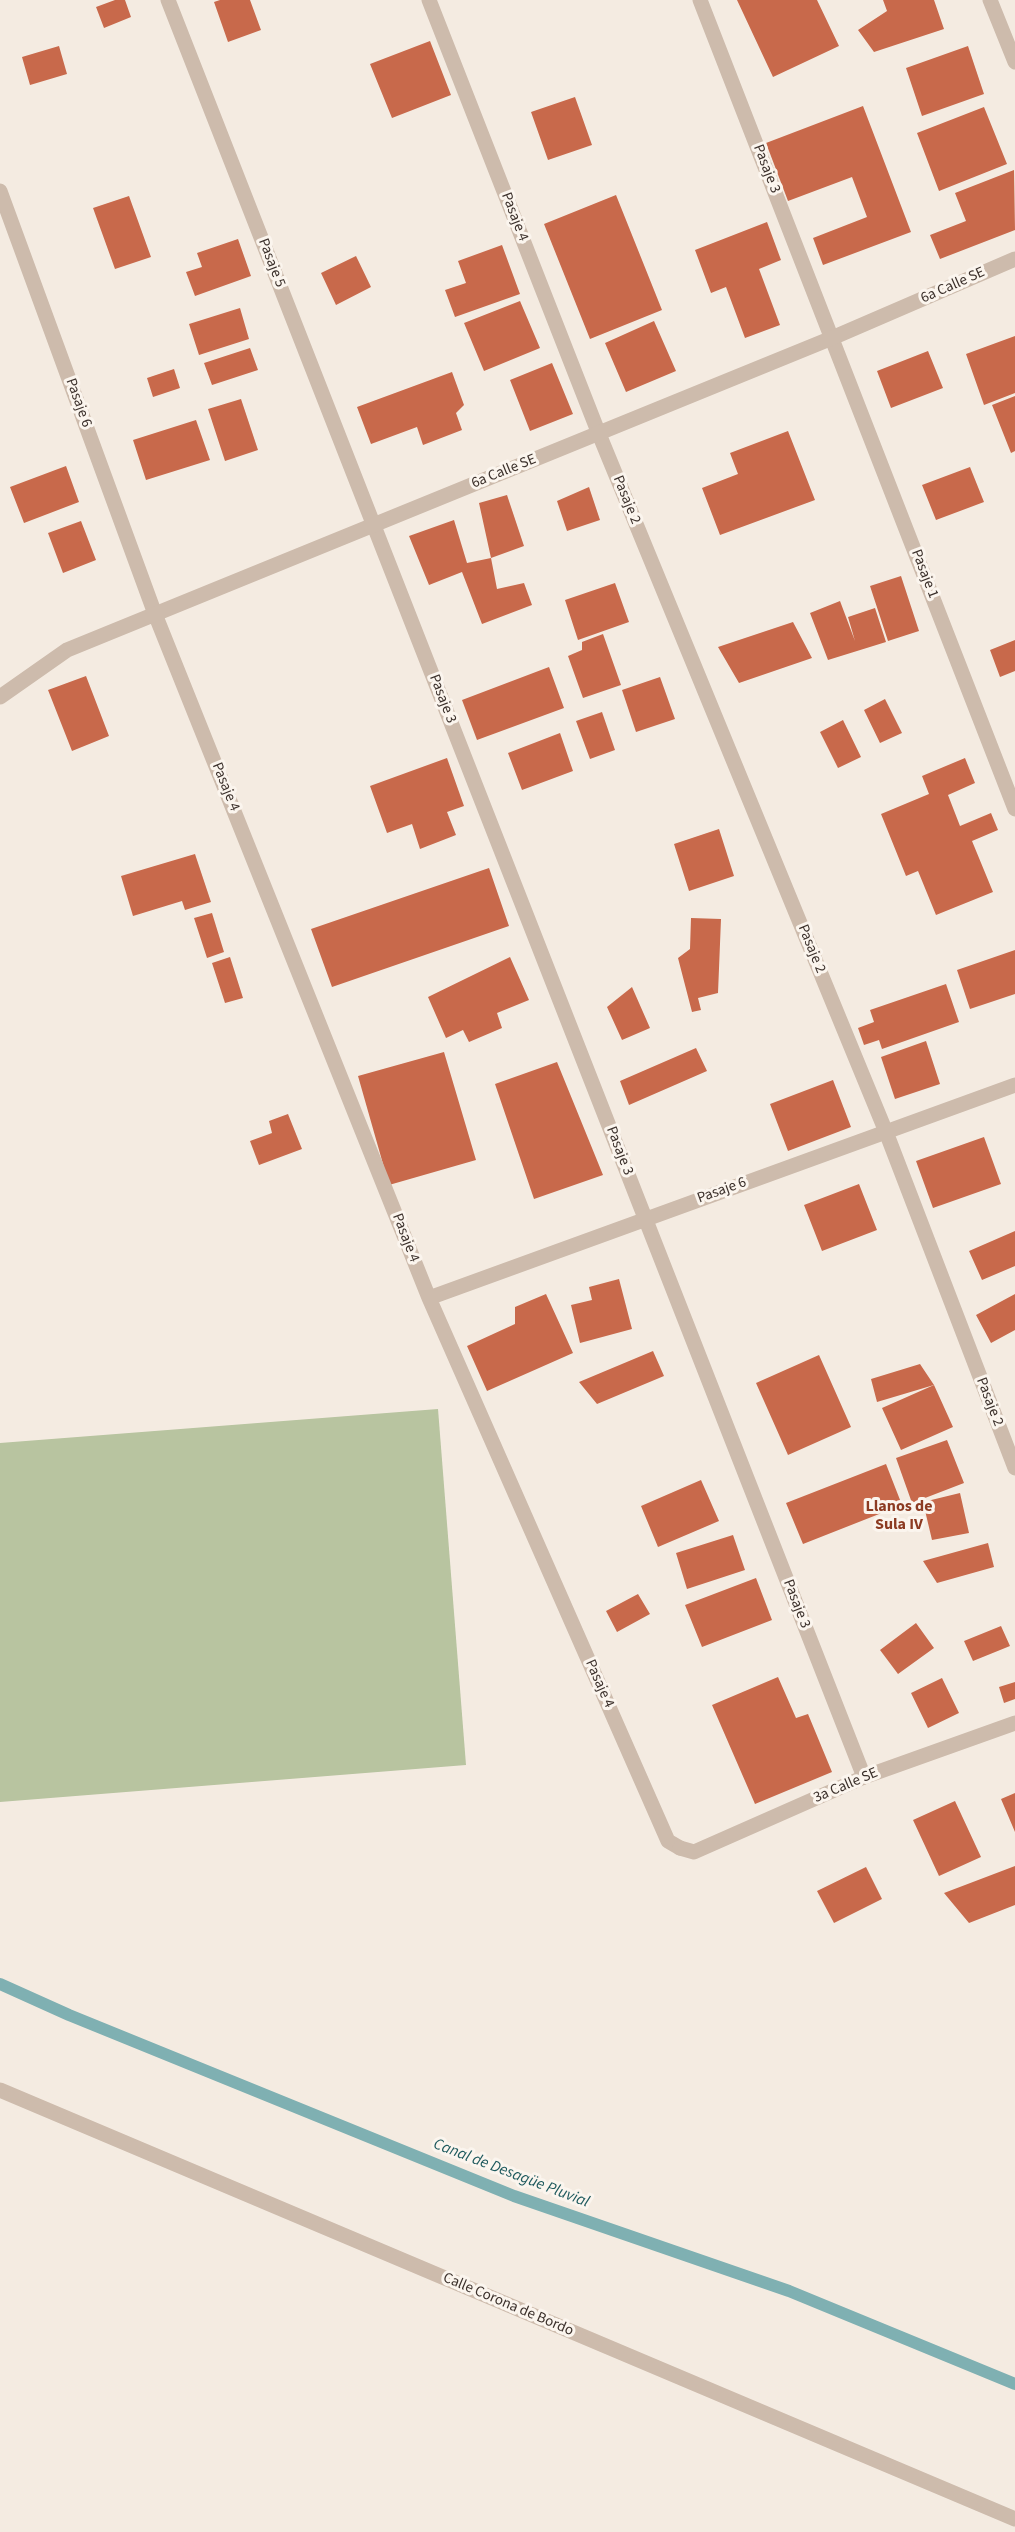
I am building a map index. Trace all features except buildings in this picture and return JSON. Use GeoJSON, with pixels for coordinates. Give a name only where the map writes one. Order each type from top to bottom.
{"type":"FeatureCollection","features":[{"type":"Feature","properties":{"kind":"street","name":"Pasaje 5"},"geometry":{"type":"LineString","coordinates":[[168,0],[374,526]]}},
{"type":"Feature","properties":{"kind":"street","name":"Pasaje 4"},"geometry":{"type":"LineString","coordinates":[[429,0],[599,434]]}},
{"type":"Feature","properties":{"kind":"street","name":"Pasaje 3"},"geometry":{"type":"LineString","coordinates":[[700,0],[832,338]]}},
{"type":"Feature","properties":{"kind":"street"},"geometry":{"type":"LineString","coordinates":[[990,0],[1015,62]]}},
{"type":"Feature","properties":{"kind":"street","name":"Pasaje 6"},"geometry":{"type":"LineString","coordinates":[[0,190],[155,614]]}},
{"type":"Feature","properties":{"kind":"street","name":"6a Calle SE"},"geometry":{"type":"LineString","coordinates":[[0,697],[67,650],[832,338],[1015,259]]}},
{"type":"Feature","properties":{"kind":"street","name":"Pasaje 1"},"geometry":{"type":"LineString","coordinates":[[832,338],[1015,809]]}},
{"type":"Feature","properties":{"kind":"street","name":"Pasaje 2"},"geometry":{"type":"LineString","coordinates":[[599,434],[886,1132],[1015,1468]]}},
{"type":"Feature","properties":{"kind":"street","name":"Pasaje 3"},"geometry":{"type":"LineString","coordinates":[[374,526],[864,1777]]}},
{"type":"Feature","properties":{"kind":"street","name":"Pasaje 4"},"geometry":{"type":"LineString","coordinates":[[155,614],[429,1298],[668,1841],[680,1848]]}},
{"type":"Feature","properties":{"kind":"street","name":"Pasaje 6"},"geometry":{"type":"LineString","coordinates":[[429,1298],[1015,1085]]}},
{"type":"Feature","properties":{"kind":"street","name":"3a Calle SE"},"geometry":{"type":"LineString","coordinates":[[680,1848],[694,1852],[864,1777],[1015,1723]]}},
{"type":"Feature","properties":{"kind":"street","name":"Calle Corona de Bordo"},"geometry":{"type":"LineString","coordinates":[[0,2090],[1015,2519]]}},
{"type":"Feature","properties":{"kind":"green space"},"geometry":{"type":"Polygon","coordinates":[[[438,1409],[466,1765],[0,1802],[0,1443],[438,1409]]]}},
{"type":"Feature","properties":{"kind":"waterway","name":"Canal de Desagüe Pluvial"},"geometry":{"type":"LineString","coordinates":[[0,1984],[69,2015],[514,2196],[789,2291],[1015,2384]]}},
{"type":"Feature","properties":{"kind":"district","name":"Llanos de Sula IV"},"geometry":{"type":"Point","coordinates":[899,1516]}}]}
